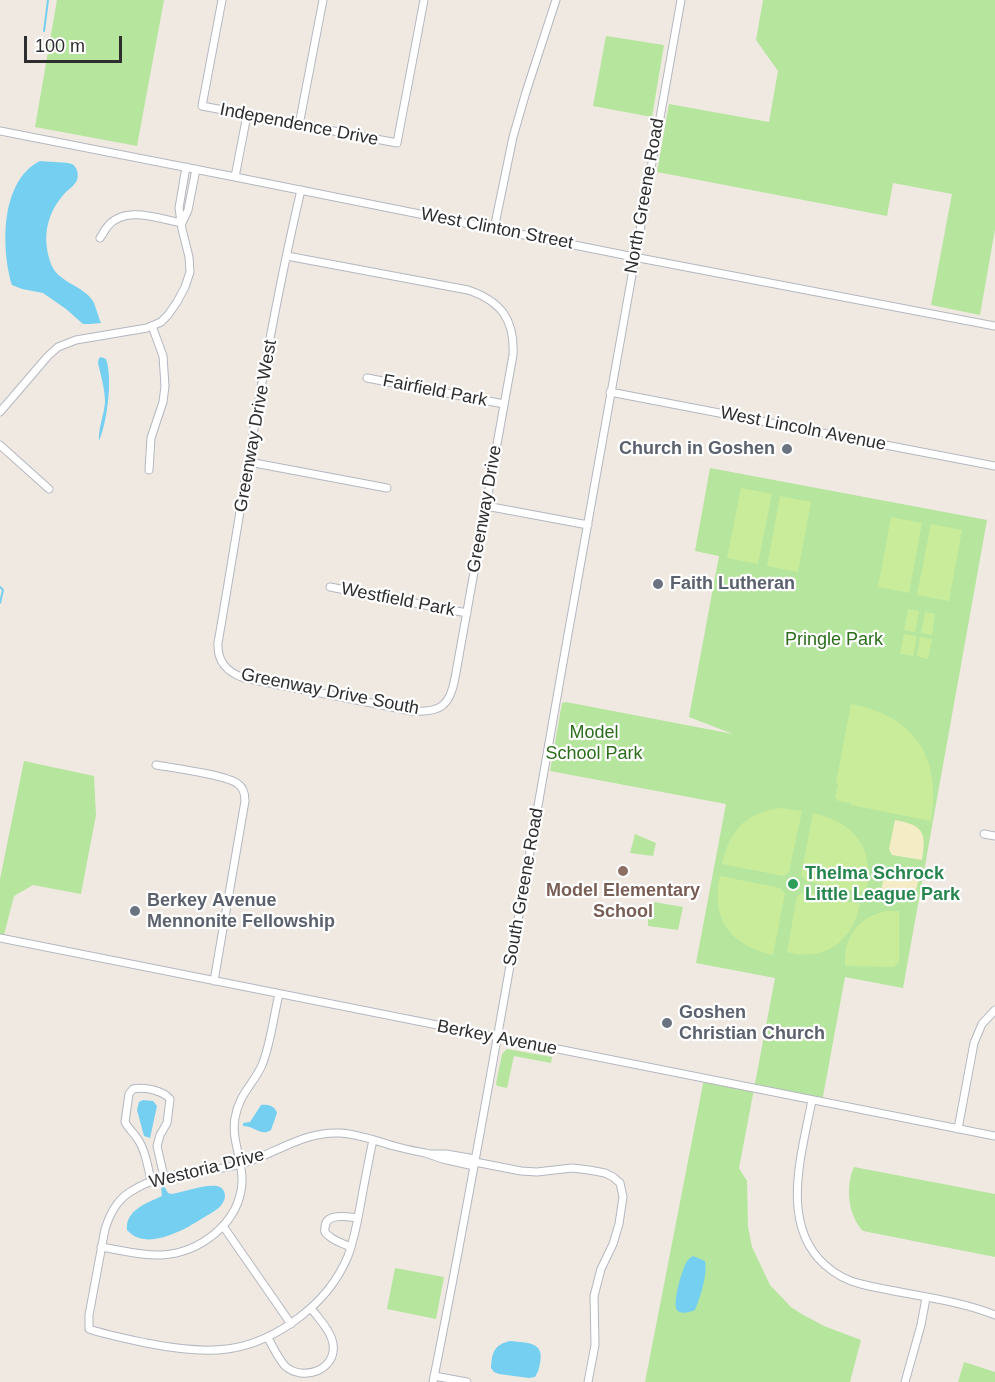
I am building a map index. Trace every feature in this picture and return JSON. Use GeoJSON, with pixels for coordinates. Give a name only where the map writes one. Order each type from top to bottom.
{"type":"FeatureCollection","features":[{"type":"Feature","properties":{"kind":"street","name":"Independence Drive"},"geometry":{"type":"LineString","coordinates":[[222,0],[202,106],[397,143],[424,0]]}},
{"type":"Feature","properties":{"kind":"street"},"geometry":{"type":"LineString","coordinates":[[299,125],[322,0]]}},
{"type":"Feature","properties":{"kind":"street"},"geometry":{"type":"LineString","coordinates":[[494,229],[513,137],[556,0]]}},
{"type":"Feature","properties":{"kind":"street","name":"North Greene Road"},"geometry":{"type":"LineString","coordinates":[[610,392],[681,0]]}},
{"type":"Feature","properties":{"kind":"street"},"geometry":{"type":"LineString","coordinates":[[235,177],[247,115]]}},
{"type":"Feature","properties":{"kind":"street","name":"West Clinton Street"},"geometry":{"type":"LineString","coordinates":[[0,131],[633,257],[995,326]]}},
{"type":"Feature","properties":{"kind":"street"},"geometry":{"type":"LineString","coordinates":[[0,412],[58,347],[76,340],[147,328],[161,322],[168,315],[177,302],[190,272],[179,208],[186,167]]}},
{"type":"Feature","properties":{"kind":"street"},"geometry":{"type":"LineString","coordinates":[[182,223],[189,210],[196,169]]}},
{"type":"Feature","properties":{"kind":"street","name":"Greenway Drive West"},"geometry":{"type":"LineString","coordinates":[[222,663],[218,643],[286,256],[301,190]]}},
{"type":"Feature","properties":{"kind":"street"},"geometry":{"type":"LineString","coordinates":[[100,238],[108,225],[117,218],[131,214],[182,223]]}},
{"type":"Feature","properties":{"kind":"street","name":"Greenway Drive"},"geometry":{"type":"LineString","coordinates":[[286,256],[468,290],[488,298],[501,310],[510,324],[514,344],[486,506],[452,693],[442,707]]}},
{"type":"Feature","properties":{"kind":"street"},"geometry":{"type":"LineString","coordinates":[[149,470],[151,438],[161,410],[165,386],[163,356],[152,326]]}},
{"type":"Feature","properties":{"kind":"street","name":"Fairfield Park"},"geometry":{"type":"LineString","coordinates":[[367,378],[504,404]]}},
{"type":"Feature","properties":{"kind":"street","name":"West Lincoln Avenue"},"geometry":{"type":"LineString","coordinates":[[610,392],[995,466]]}},
{"type":"Feature","properties":{"kind":"street","name":"South Greene Road"},"geometry":{"type":"LineString","coordinates":[[433,1379],[475,1162],[610,392]]}},
{"type":"Feature","properties":{"kind":"street"},"geometry":{"type":"LineString","coordinates":[[0,445],[49,489]]}},
{"type":"Feature","properties":{"kind":"street"},"geometry":{"type":"LineString","coordinates":[[249,462],[387,488]]}},
{"type":"Feature","properties":{"kind":"street"},"geometry":{"type":"LineString","coordinates":[[486,506],[588,525]]}},
{"type":"Feature","properties":{"kind":"street","name":"Westfield Park"},"geometry":{"type":"LineString","coordinates":[[330,587],[467,613]]}},
{"type":"Feature","properties":{"kind":"street","name":"Greenway Drive South"},"geometry":{"type":"LineString","coordinates":[[222,663],[234,674],[244,678],[412,711],[429,711],[442,707]]}},
{"type":"Feature","properties":{"kind":"street"},"geometry":{"type":"LineString","coordinates":[[156,765],[231,779],[242,788],[245,794],[214,981]]}},
{"type":"Feature","properties":{"kind":"street"},"geometry":{"type":"LineString","coordinates":[[984,834],[995,836]]}},
{"type":"Feature","properties":{"kind":"street","name":"Berkey Avenue"},"geometry":{"type":"LineString","coordinates":[[0,938],[995,1136]]}},
{"type":"Feature","properties":{"kind":"street"},"geometry":{"type":"LineString","coordinates":[[102,1247],[145,1254],[173,1254],[206,1240],[223,1226],[230,1216],[239,1197],[242,1182],[234,1137],[237,1108],[245,1090],[262,1065],[279,994]]}},
{"type":"Feature","properties":{"kind":"street"},"geometry":{"type":"LineString","coordinates":[[958,1129],[974,1043],[982,1024],[995,1010]]}},
{"type":"Feature","properties":{"kind":"street"},"geometry":{"type":"LineString","coordinates":[[151,1181],[141,1145],[124,1122],[129,1094],[133,1089],[141,1088],[161,1092],[170,1099],[167,1123],[157,1146],[165,1177]]}},
{"type":"Feature","properties":{"kind":"street"},"geometry":{"type":"LineString","coordinates":[[812,1100],[798,1180],[799,1218],[802,1233],[818,1258],[850,1281],[862,1285],[977,1309],[995,1315]]}},
{"type":"Feature","properties":{"kind":"street","name":"Westoria Drive"},"geometry":{"type":"LineString","coordinates":[[268,1338],[229,1349],[194,1350],[103,1334],[89,1329],[89,1315],[105,1229],[114,1207],[128,1193],[151,1181],[240,1164],[268,1155],[307,1136],[349,1134],[445,1160],[475,1162],[521,1171],[537,1172],[572,1168],[589,1170],[605,1173],[620,1183],[623,1197],[619,1224],[594,1296],[594,1355],[588,1382]]}},
{"type":"Feature","properties":{"kind":"street"},"geometry":{"type":"LineString","coordinates":[[311,1308],[330,1334],[333,1353],[329,1364],[320,1371],[310,1375],[298,1375],[286,1367],[268,1338],[311,1308],[328,1290],[342,1268],[351,1247],[358,1218],[372,1140]]}},
{"type":"Feature","properties":{"kind":"street"},"geometry":{"type":"LineString","coordinates":[[351,1247],[329,1237],[324,1231],[324,1226],[326,1221],[332,1217],[358,1218]]}},
{"type":"Feature","properties":{"kind":"street"},"geometry":{"type":"LineString","coordinates":[[223,1226],[291,1324]]}},
{"type":"Feature","properties":{"kind":"street"},"geometry":{"type":"LineString","coordinates":[[905,1382],[926,1298]]}},
{"type":"Feature","properties":{"kind":"street"},"geometry":{"type":"LineString","coordinates":[[433,1379],[467,1382]]}},
{"type":"Feature","properties":{"kind":"green space"},"geometry":{"type":"Polygon","coordinates":[[[57,0],[164,0],[137,146],[35,127],[57,0]]]}},
{"type":"Feature","properties":{"kind":"green space"},"geometry":{"type":"Polygon","coordinates":[[[763,0],[995,0],[995,229],[980,315],[931,305],[952,194],[893,183],[887,216],[657,172],[669,104],[769,122],[778,71],[756,40],[763,0]]]}},
{"type":"Feature","properties":{"kind":"green space"},"geometry":{"type":"Polygon","coordinates":[[[606,36],[664,45],[652,117],[593,106],[606,36]]]}},
{"type":"Feature","properties":{"kind":"green space","name":"Pringle Park"},"geometry":{"type":"Polygon","coordinates":[[[710,468],[987,520],[903,988],[845,977],[822,1102],[754,1089],[775,978],[696,963],[726,804],[550,771],[562,703],[566,702],[733,734],[689,717],[719,556],[695,551],[710,468]]]}},
{"type":"Feature","properties":{"kind":"green space"},"geometry":{"type":"Polygon","coordinates":[[[741,488],[772,494],[758,564],[727,558],[741,488]]]}},
{"type":"Feature","properties":{"kind":"green space"},"geometry":{"type":"Polygon","coordinates":[[[780,496],[811,502],[798,572],[767,566],[780,496]]]}},
{"type":"Feature","properties":{"kind":"green space"},"geometry":{"type":"Polygon","coordinates":[[[891,517],[922,523],[909,593],[878,587],[891,517]]]}},
{"type":"Feature","properties":{"kind":"green space"},"geometry":{"type":"Polygon","coordinates":[[[931,524],[962,530],[949,601],[917,595],[931,524]]]}},
{"type":"Feature","properties":{"kind":"green space"},"geometry":{"type":"Polygon","coordinates":[[[908,609],[919,611],[915,632],[904,630],[908,609]]]}},
{"type":"Feature","properties":{"kind":"green space"},"geometry":{"type":"Polygon","coordinates":[[[925,612],[935,614],[932,635],[921,633],[925,612]]]}},
{"type":"Feature","properties":{"kind":"green space"},"geometry":{"type":"Polygon","coordinates":[[[904,634],[917,636],[913,656],[900,654],[904,634]]]}},
{"type":"Feature","properties":{"kind":"green space"},"geometry":{"type":"Polygon","coordinates":[[[920,637],[932,639],[928,659],[917,656],[920,637]]]}},
{"type":"Feature","properties":{"kind":"green space"},"geometry":{"type":"Polygon","coordinates":[[[851,704],[892,718],[919,743],[927,759],[932,778],[931,821],[851,805],[851,803],[838,801],[835,797],[851,704]]]}},
{"type":"Feature","properties":{"kind":"green space"},"geometry":{"type":"Polygon","coordinates":[[[24,761],[94,776],[96,815],[81,894],[33,885],[14,896],[4,935],[0,934],[0,879],[24,761]]]}},
{"type":"Feature","properties":{"kind":"green space"},"geometry":{"type":"Polygon","coordinates":[[[779,808],[802,811],[789,872],[784,876],[722,864],[729,842],[740,826],[756,814],[779,808]]]}},
{"type":"Feature","properties":{"kind":"green space"},"geometry":{"type":"Polygon","coordinates":[[[813,813],[841,824],[859,840],[868,863],[866,893],[806,881],[801,875],[813,813]]]}},
{"type":"Feature","properties":{"kind":"green space"},"geometry":{"type":"Polygon","coordinates":[[[635,834],[656,843],[653,856],[630,853],[635,834]]]}},
{"type":"Feature","properties":{"kind":"green space"},"geometry":{"type":"Polygon","coordinates":[[[720,876],[780,888],[785,893],[773,955],[746,945],[727,928],[718,906],[720,876]]]}},
{"type":"Feature","properties":{"kind":"green space"},"geometry":{"type":"Polygon","coordinates":[[[804,892],[860,904],[851,929],[843,939],[825,951],[813,954],[787,952],[797,896],[804,892]]]}},
{"type":"Feature","properties":{"kind":"green space"},"geometry":{"type":"Polygon","coordinates":[[[654,902],[683,907],[678,930],[648,926],[648,907],[654,902]]]}},
{"type":"Feature","properties":{"kind":"green space"},"geometry":{"type":"Polygon","coordinates":[[[886,911],[899,911],[899,962],[894,967],[845,966],[847,946],[854,930],[867,918],[886,911]]]}},
{"type":"Feature","properties":{"kind":"green space"},"geometry":{"type":"Polygon","coordinates":[[[507,1049],[552,1057],[551,1063],[514,1056],[507,1088],[497,1086],[502,1054],[507,1049]]]}},
{"type":"Feature","properties":{"kind":"green space"},"geometry":{"type":"Polygon","coordinates":[[[704,1079],[754,1089],[739,1168],[747,1181],[748,1227],[752,1247],[770,1285],[791,1307],[824,1326],[861,1340],[850,1382],[645,1382],[704,1079]]]}},
{"type":"Feature","properties":{"kind":"green space"},"geometry":{"type":"Polygon","coordinates":[[[854,1167],[995,1194],[995,1257],[863,1231],[851,1209],[849,1192],[854,1167]]]}},
{"type":"Feature","properties":{"kind":"green space"},"geometry":{"type":"Polygon","coordinates":[[[395,1268],[444,1277],[436,1319],[387,1309],[395,1268]]]}},
{"type":"Feature","properties":{"kind":"green space"},"geometry":{"type":"Polygon","coordinates":[[[964,1362],[995,1372],[995,1382],[958,1382],[964,1362]]]}},
{"type":"Feature","properties":{"kind":"sand"},"geometry":{"type":"Polygon","coordinates":[[[895,820],[912,824],[921,831],[924,843],[922,860],[892,855],[889,849],[895,820]]]}},
{"type":"Feature","properties":{"kind":"sand"},"geometry":{"type":"Polygon","coordinates":[[[890,867],[920,873],[917,887],[911,898],[900,902],[879,901],[885,870],[890,867]]]}},
{"type":"Feature","properties":{"kind":"water"},"geometry":{"type":"Polygon","coordinates":[[[40,161],[72,164],[77,171],[76,182],[59,201],[50,217],[46,243],[53,268],[63,279],[88,295],[93,301],[101,323],[83,324],[43,293],[12,285],[8,270],[5,235],[11,199],[17,184],[27,171],[40,161]]]}},
{"type":"Feature","properties":{"kind":"water"},"geometry":{"type":"Polygon","coordinates":[[[101,357],[106,359],[108,367],[109,389],[107,412],[99,441],[105,402],[98,363],[101,357]]]}},
{"type":"Feature","properties":{"kind":"water"},"geometry":{"type":"Polygon","coordinates":[[[153,1101],[157,1106],[150,1138],[144,1136],[137,1110],[139,1102],[153,1101]]]}},
{"type":"Feature","properties":{"kind":"water"},"geometry":{"type":"Polygon","coordinates":[[[261,1105],[271,1106],[277,1113],[271,1130],[261,1132],[243,1126],[243,1123],[250,1122],[261,1105]]]}},
{"type":"Feature","properties":{"kind":"water"},"geometry":{"type":"Polygon","coordinates":[[[164,1186],[171,1194],[200,1187],[217,1186],[224,1191],[225,1199],[216,1210],[176,1233],[154,1239],[135,1236],[127,1230],[130,1217],[138,1208],[162,1196],[161,1187],[164,1186]]]}},
{"type":"Feature","properties":{"kind":"water"},"geometry":{"type":"Polygon","coordinates":[[[693,1256],[705,1261],[703,1286],[695,1310],[680,1312],[676,1307],[678,1287],[686,1263],[693,1256]]]}},
{"type":"Feature","properties":{"kind":"water"},"geometry":{"type":"Polygon","coordinates":[[[510,1341],[533,1344],[540,1351],[540,1363],[535,1377],[499,1374],[491,1368],[497,1347],[510,1341]]]}},
{"type":"Feature","properties":{"kind":"waterway"},"geometry":{"type":"LineString","coordinates":[[44,31],[48,0]]}},
{"type":"Feature","properties":{"kind":"waterway"},"geometry":{"type":"LineString","coordinates":[[0,587],[3,590],[0,603]]}},
{"type":"Feature","properties":{"kind":"place","name":"Church in Goshen"},"geometry":{"type":"Point","coordinates":[787,449]}},
{"type":"Feature","properties":{"kind":"place","name":"Faith Lutheran"},"geometry":{"type":"Point","coordinates":[658,584]}},
{"type":"Feature","properties":{"kind":"place","name":"Model Elementary School"},"geometry":{"type":"Point","coordinates":[623,871]}},
{"type":"Feature","properties":{"kind":"place","name":"Thelma Schrock Little League Park"},"geometry":{"type":"Point","coordinates":[793,884]}},
{"type":"Feature","properties":{"kind":"place","name":"Berkey Avenue Mennonite Fellowship"},"geometry":{"type":"Point","coordinates":[135,911]}},
{"type":"Feature","properties":{"kind":"place","name":"Goshen Christian Church"},"geometry":{"type":"Point","coordinates":[667,1023]}},
{"type":"Feature","properties":{"kind":"park label","name":"Model School Park"},"geometry":{"type":"Point","coordinates":[594,743]}}]}
